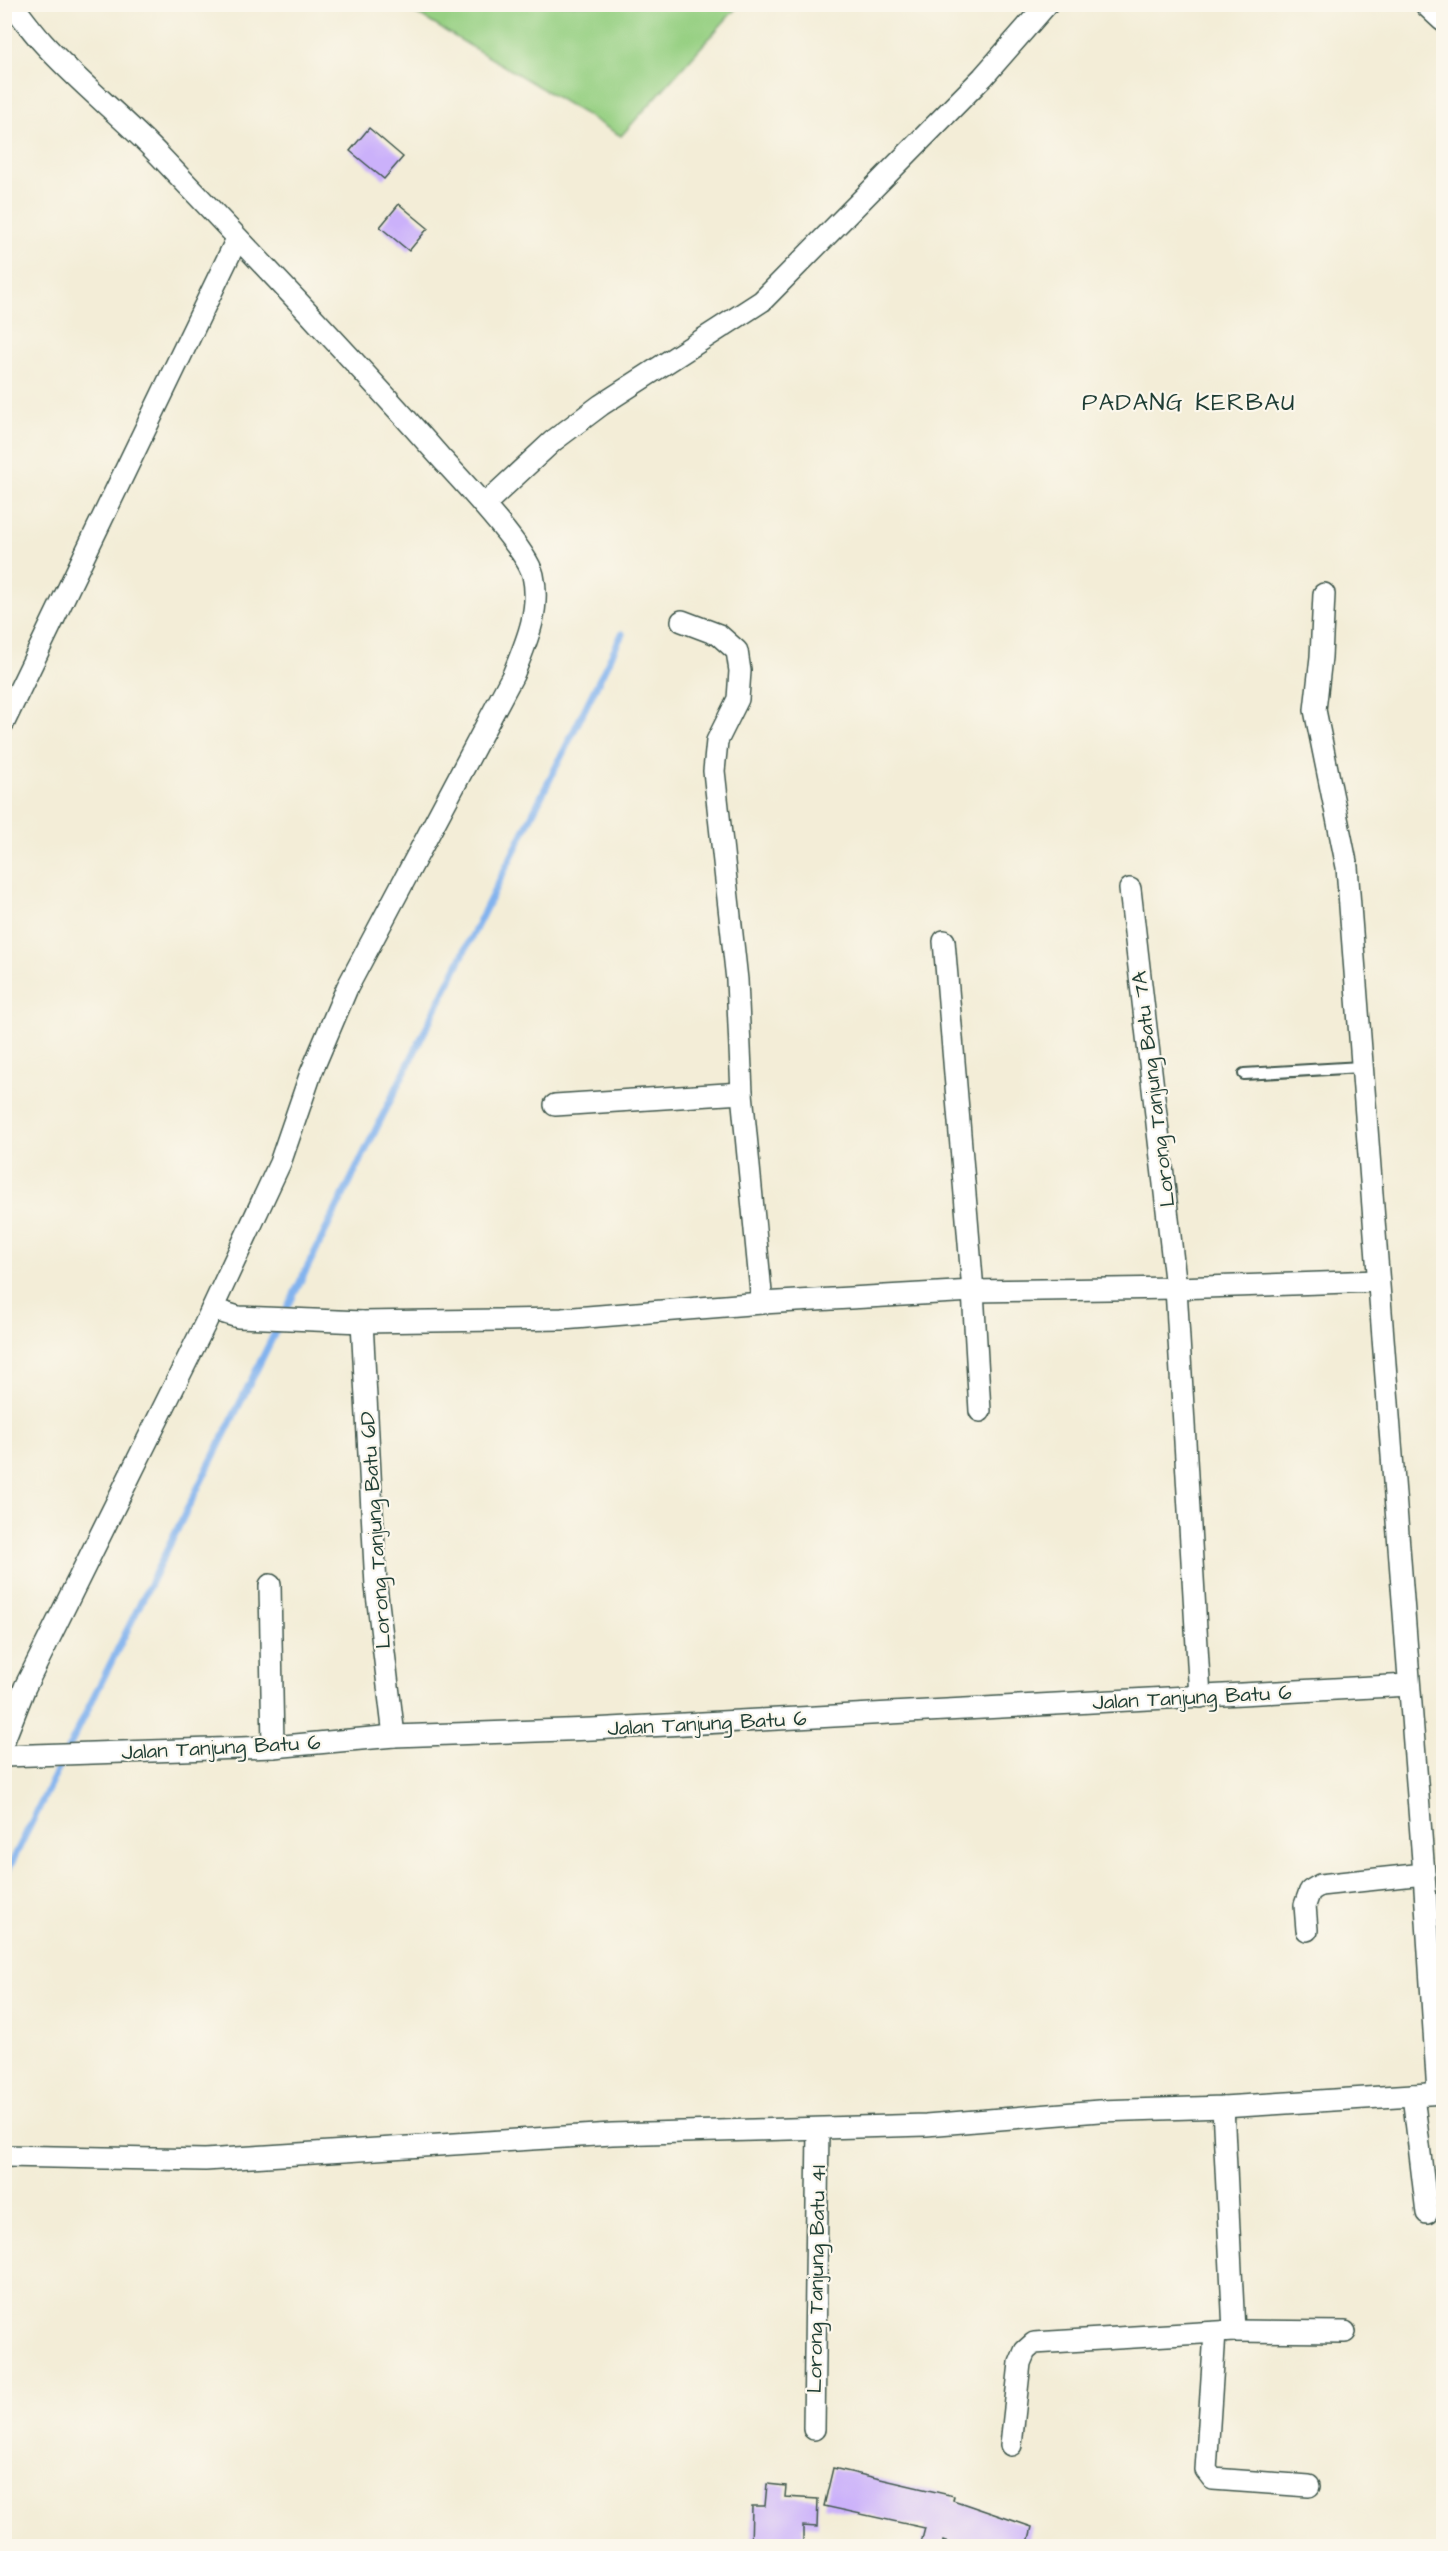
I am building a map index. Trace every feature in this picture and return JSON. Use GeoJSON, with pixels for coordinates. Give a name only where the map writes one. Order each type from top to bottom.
{"type":"FeatureCollection","features":[{"type":"Feature","properties":{"kind":"street"},"geometry":{"type":"LineString","coordinates":[[4,1740],[25,1687],[212,1309],[280,1163],[311,1073],[347,988],[500,701],[527,640],[536,605],[533,573],[517,547],[484,506],[291,292],[237,239],[159,154],[43,43],[12,4]]}},
{"type":"Feature","properties":{"kind":"street"},"geometry":{"type":"LineString","coordinates":[[484,506],[553,441],[601,405],[762,301],[982,77],[1047,4]]}},
{"type":"Feature","properties":{"kind":"street"},"geometry":{"type":"LineString","coordinates":[[1429,4],[1443,18]]}},
{"type":"Feature","properties":{"kind":"street"},"geometry":{"type":"LineString","coordinates":[[6,714],[237,239]]}},
{"type":"Feature","properties":{"kind":"street"},"geometry":{"type":"LineString","coordinates":[[4,2156],[205,2160],[612,2134],[926,2125],[1099,2111],[1223,2107],[1441,2093],[1347,867],[1316,710],[1324,594]]}},
{"type":"Feature","properties":{"kind":"street"},"geometry":{"type":"LineString","coordinates":[[682,621],[719,635],[737,651],[740,671],[738,699],[717,741],[714,771],[737,980],[742,1093],[762,1303]]}},
{"type":"Feature","properties":{"kind":"street","name":"Lorong Tanjung Batu 7A"},"geometry":{"type":"LineString","coordinates":[[1130,889],[1176,1288],[1200,1697]]}},
{"type":"Feature","properties":{"kind":"street"},"geometry":{"type":"LineString","coordinates":[[944,941],[973,1291],[980,1411]]}},
{"type":"Feature","properties":{"kind":"street"},"geometry":{"type":"LineString","coordinates":[[555,1105],[742,1093]]}},
{"type":"Feature","properties":{"kind":"street"},"geometry":{"type":"LineString","coordinates":[[212,1309],[238,1317],[362,1322],[562,1318],[762,1303],[973,1291],[1176,1288],[1378,1281]]}},
{"type":"Feature","properties":{"kind":"street","name":"Lorong Tanjung Batu 6D"},"geometry":{"type":"LineString","coordinates":[[362,1322],[376,1586],[394,1736]]}},
{"type":"Feature","properties":{"kind":"street"},"geometry":{"type":"LineString","coordinates":[[270,1585],[273,1747]]}},
{"type":"Feature","properties":{"kind":"street","name":"Jalan Tanjung Batu 6"},"geometry":{"type":"LineString","coordinates":[[14,1756],[273,1747],[394,1736],[592,1729],[1409,1685]]}},
{"type":"Feature","properties":{"kind":"street"},"geometry":{"type":"LineString","coordinates":[[1307,1930],[1305,1905],[1310,1891],[1320,1885],[1424,1874]]}},
{"type":"Feature","properties":{"kind":"street"},"geometry":{"type":"LineString","coordinates":[[1413,2096],[1427,2213]]}},
{"type":"Feature","properties":{"kind":"street"},"geometry":{"type":"LineString","coordinates":[[1223,2107],[1225,2332],[1206,2470],[1213,2479],[1309,2486]]}},
{"type":"Feature","properties":{"kind":"street","name":"Lorong Tanjung Batu 4I"},"geometry":{"type":"LineString","coordinates":[[814,2429],[818,2129]]}},
{"type":"Feature","properties":{"kind":"street"},"geometry":{"type":"LineString","coordinates":[[1011,2445],[1020,2363],[1025,2351],[1034,2343],[1225,2332],[1345,2332]]}},
{"type":"Feature","properties":{"kind":"lane"},"geometry":{"type":"LineString","coordinates":[[1244,1074],[1361,1067]]}},
{"type":"Feature","properties":{"kind":"green space"},"geometry":{"type":"Polygon","coordinates":[[[402,5],[739,5],[621,136],[402,5]]]}},
{"type":"Feature","properties":{"kind":"building"},"geometry":{"type":"Polygon","coordinates":[[[369,128],[403,157],[384,179],[350,151],[369,128]]]}},
{"type":"Feature","properties":{"kind":"building"},"geometry":{"type":"Polygon","coordinates":[[[399,204],[428,228],[409,251],[380,227],[399,204]]]}},
{"type":"Feature","properties":{"kind":"building"},"geometry":{"type":"Polygon","coordinates":[[[833,2468],[954,2496],[953,2500],[1032,2527],[1027,2547],[959,2547],[943,2541],[942,2547],[920,2547],[925,2528],[824,2506],[833,2468]]]}},
{"type":"Feature","properties":{"kind":"building"},"geometry":{"type":"Polygon","coordinates":[[[767,2484],[786,2486],[785,2497],[818,2499],[817,2527],[803,2526],[803,2547],[751,2547],[752,2506],[765,2506],[767,2484]]]}},
{"type":"Feature","properties":{"kind":"waterway"},"geometry":{"type":"LineString","coordinates":[[4,1878],[622,634]]}},
{"type":"Feature","properties":{"kind":"district","name":"PADANG KERBAU"},"geometry":{"type":"Point","coordinates":[1189,402]}}]}
